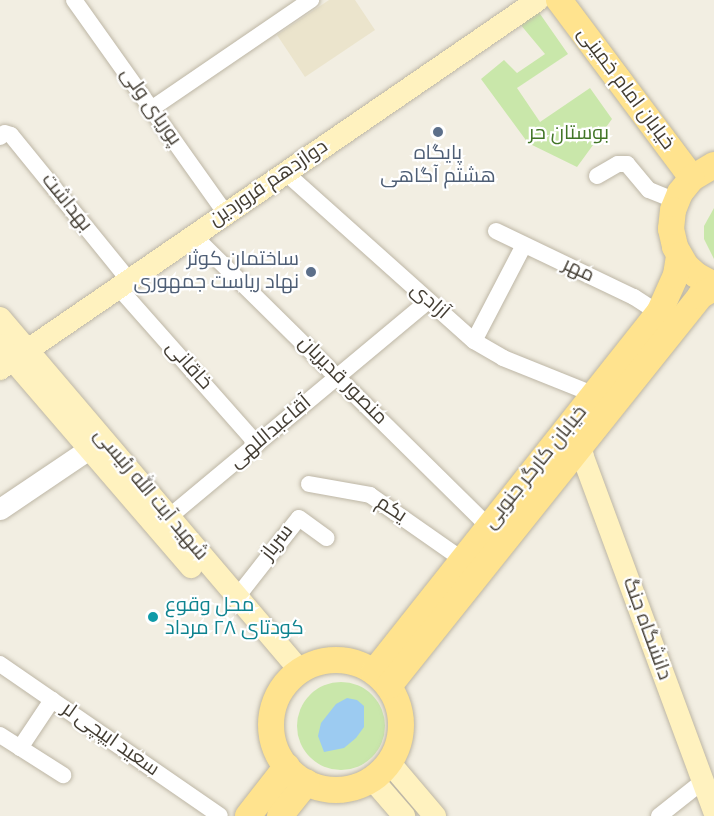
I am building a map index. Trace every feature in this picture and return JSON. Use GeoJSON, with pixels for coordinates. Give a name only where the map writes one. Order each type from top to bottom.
{"type":"FeatureCollection","features":[{"type":"Feature","properties":{"kind":"main road","name":"دوازدهم فروردین"},"geometry":{"type":"LineString","coordinates":[[10,356],[124,284],[538,0]]}},
{"type":"Feature","properties":{"kind":"main road","name":"خیابان امام خمینی"},"geometry":{"type":"LineString","coordinates":[[559,0],[692,178]]}},
{"type":"Feature","properties":{"kind":"main road"},"geometry":{"type":"LineString","coordinates":[[714,165],[692,178],[676,201],[671,228],[679,255],[696,275],[714,286]]}},
{"type":"Feature","properties":{"kind":"main road","name":"خیابان کارگر جنوبی"},"geometry":{"type":"LineString","coordinates":[[382,679],[463,560],[659,313],[676,275],[679,255]]}},
{"type":"Feature","properties":{"kind":"main road","name":"خیابان کارگر جنوبی"},"geometry":{"type":"LineString","coordinates":[[382,679],[581,446],[700,296],[714,286]]}},
{"type":"Feature","properties":{"kind":"main road","name":"شهید آیت الله رئیسی"},"geometry":{"type":"LineString","coordinates":[[0,318],[10,356],[169,517],[237,597],[294,676]]}},
{"type":"Feature","properties":{"kind":"main road","name":"شهید آیت الله رئیسی"},"geometry":{"type":"LineString","coordinates":[[96,444],[294,676]]}},
{"type":"Feature","properties":{"kind":"main road","name":"دانشگاه جنگ"},"geometry":{"type":"LineString","coordinates":[[581,446],[582,456],[714,812]]}},
{"type":"Feature","properties":{"kind":"main road"},"geometry":{"type":"LineString","coordinates":[[337,660],[356,663],[382,679],[400,713],[401,730],[397,747],[381,771],[346,789],[326,788],[307,782],[287,766],[276,749],[272,728],[274,707],[294,676],[318,663],[337,660]]}},
{"type":"Feature","properties":{"kind":"main road"},"geometry":{"type":"LineString","coordinates":[[248,816],[287,766]]}},
{"type":"Feature","properties":{"kind":"main road"},"geometry":{"type":"LineString","coordinates":[[381,771],[404,816]]}},
{"type":"Feature","properties":{"kind":"main road"},"geometry":{"type":"LineString","coordinates":[[381,771],[435,816]]}},
{"type":"Feature","properties":{"kind":"main road"},"geometry":{"type":"LineString","coordinates":[[279,816],[307,782]]}},
{"type":"Feature","properties":{"kind":"street","name":"پوریای ولی"},"geometry":{"type":"LineString","coordinates":[[74,0],[226,214]]}},
{"type":"Feature","properties":{"kind":"street"},"geometry":{"type":"LineString","coordinates":[[151,109],[311,0]]}},
{"type":"Feature","properties":{"kind":"street","name":"بهداشت"},"geometry":{"type":"LineString","coordinates":[[0,137],[5,134],[11,135],[124,284]]}},
{"type":"Feature","properties":{"kind":"street"},"geometry":{"type":"LineString","coordinates":[[597,176],[618,164],[627,164],[649,190],[676,201]]}},
{"type":"Feature","properties":{"kind":"street","name":"آزادی"},"geometry":{"type":"LineString","coordinates":[[286,173],[427,302],[474,341],[503,358],[595,395]]}},
{"type":"Feature","properties":{"kind":"street","name":"مهر"},"geometry":{"type":"LineString","coordinates":[[496,231],[634,297],[659,313]]}},
{"type":"Feature","properties":{"kind":"street","name":"منصور قدیریان"},"geometry":{"type":"LineString","coordinates":[[194,236],[489,527]]}},
{"type":"Feature","properties":{"kind":"street"},"geometry":{"type":"LineString","coordinates":[[474,341],[524,245]]}},
{"type":"Feature","properties":{"kind":"street","name":"خاقانی"},"geometry":{"type":"LineString","coordinates":[[124,284],[257,444]]}},
{"type":"Feature","properties":{"kind":"street","name":"آقاعبداللهی"},"geometry":{"type":"LineString","coordinates":[[169,517],[427,302]]}},
{"type":"Feature","properties":{"kind":"street"},"geometry":{"type":"LineString","coordinates":[[0,509],[96,444]]}},
{"type":"Feature","properties":{"kind":"street","name":"یکم"},"geometry":{"type":"LineString","coordinates":[[309,484],[370,495],[463,560]]}},
{"type":"Feature","properties":{"kind":"street","name":"سرباز"},"geometry":{"type":"LineString","coordinates":[[237,597],[299,518],[327,538]]}},
{"type":"Feature","properties":{"kind":"street","name":"سعید ایپچی لر"},"geometry":{"type":"LineString","coordinates":[[0,664],[220,816]]}},
{"type":"Feature","properties":{"kind":"street"},"geometry":{"type":"LineString","coordinates":[[20,748],[52,700]]}},
{"type":"Feature","properties":{"kind":"street"},"geometry":{"type":"LineString","coordinates":[[0,735],[63,775]]}},
{"type":"Feature","properties":{"kind":"street"},"geometry":{"type":"LineString","coordinates":[[659,816],[703,781]]}},
{"type":"Feature","properties":{"kind":"shaded area"},"geometry":{"type":"Polygon","coordinates":[[[329,0],[355,0],[375,30],[305,77],[277,35],[329,0]]]}},
{"type":"Feature","properties":{"kind":"green space","name":"بوستان حر"},"geometry":{"type":"Polygon","coordinates":[[[538,11],[568,54],[517,88],[540,122],[590,88],[612,119],[577,167],[528,143],[481,79],[504,60],[517,73],[545,54],[520,24],[538,11]]]}},
{"type":"Feature","properties":{"kind":"green space"},"geometry":{"type":"Polygon","coordinates":[[[714,208],[714,259],[704,239],[704,226],[714,208]]]}},
{"type":"Feature","properties":{"kind":"green space"},"geometry":{"type":"Polygon","coordinates":[[[341,682],[358,685],[372,695],[382,709],[385,726],[382,743],[372,757],[358,767],[341,770],[324,767],[310,757],[300,743],[297,726],[300,709],[310,695],[324,685],[341,682]]]}},
{"type":"Feature","properties":{"kind":"water"},"geometry":{"type":"Polygon","coordinates":[[[347,698],[357,700],[364,706],[364,727],[344,748],[324,752],[318,736],[321,723],[336,704],[347,698]]]}},
{"type":"Feature","properties":{"kind":"place","name":"پایگاه هشتم آگاهی"},"geometry":{"type":"Point","coordinates":[438,132]}},
{"type":"Feature","properties":{"kind":"place","name":"ساختمان کوثر نهاد ریاست جمهوری"},"geometry":{"type":"Point","coordinates":[311,272]}},
{"type":"Feature","properties":{"kind":"place","name":"محل وقوع کودتای ۲۸ مرداد"},"geometry":{"type":"Point","coordinates":[153,617]}}]}
